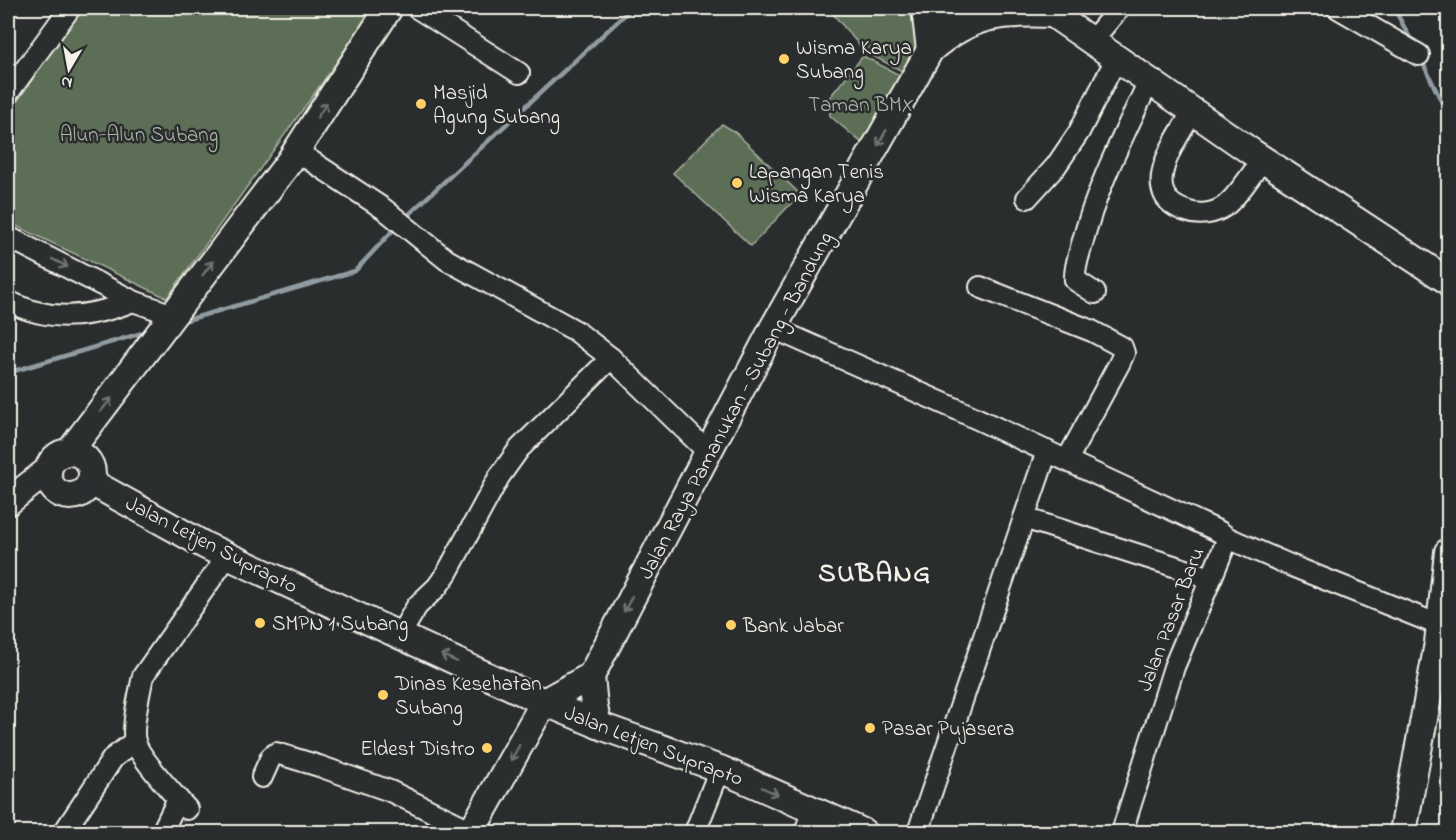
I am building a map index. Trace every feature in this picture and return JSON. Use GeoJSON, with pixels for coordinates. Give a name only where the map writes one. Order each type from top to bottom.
{"type":"FeatureCollection","features":[{"type":"Feature","properties":{"kind":"main road"},"geometry":{"type":"LineString","coordinates":[[70,451],[296,151],[389,8]]}},
{"type":"Feature","properties":{"kind":"main road"},"geometry":{"type":"LineString","coordinates":[[925,8],[930,50]]}},
{"type":"Feature","properties":{"kind":"main road","name":"Jalan Raya Pamanukan - Subang - Bandung"},"geometry":{"type":"LineString","coordinates":[[591,676],[773,328],[930,50],[948,8]]}},
{"type":"Feature","properties":{"kind":"main road"},"geometry":{"type":"LineString","coordinates":[[930,50],[947,35],[966,24],[1016,12],[1048,10],[1091,42],[1263,159],[1449,280]]}},
{"type":"Feature","properties":{"kind":"main road"},"geometry":{"type":"LineString","coordinates":[[70,451],[84,456],[88,461],[92,468],[91,482],[82,493],[68,496],[50,485],[47,471],[58,454],[70,451]]}},
{"type":"Feature","properties":{"kind":"main road"},"geometry":{"type":"LineString","coordinates":[[8,502],[47,471]]}},
{"type":"Feature","properties":{"kind":"main road","name":"Jalan Letjen Suprapto"},"geometry":{"type":"LineString","coordinates":[[91,482],[206,546],[544,702],[598,725],[720,769],[809,821],[862,832]]}},
{"type":"Feature","properties":{"kind":"main road"},"geometry":{"type":"LineString","coordinates":[[1403,832],[1442,638],[1449,552]]}},
{"type":"Feature","properties":{"kind":"main road"},"geometry":{"type":"LineString","coordinates":[[471,832],[544,702],[591,676],[598,725]]}},
{"type":"Feature","properties":{"kind":"street"},"geometry":{"type":"LineString","coordinates":[[8,93],[70,8]]}},
{"type":"Feature","properties":{"kind":"street"},"geometry":{"type":"LineString","coordinates":[[417,8],[519,73]]}},
{"type":"Feature","properties":{"kind":"street"},"geometry":{"type":"LineString","coordinates":[[1091,42],[1119,8]]}},
{"type":"Feature","properties":{"kind":"street"},"geometry":{"type":"LineString","coordinates":[[1338,8],[1419,55]]}},
{"type":"Feature","properties":{"kind":"street"},"geometry":{"type":"LineString","coordinates":[[1028,198],[1056,166],[1078,132],[1116,59]]}},
{"type":"Feature","properties":{"kind":"street"},"geometry":{"type":"LineString","coordinates":[[1095,293],[1075,280],[1077,265],[1090,216],[1107,169],[1149,81]]}},
{"type":"Feature","properties":{"kind":"street"},"geometry":{"type":"LineString","coordinates":[[1193,111],[1165,159],[1162,172],[1164,194],[1178,209],[1204,214],[1224,207],[1263,159]]}},
{"type":"Feature","properties":{"kind":"street"},"geometry":{"type":"LineString","coordinates":[[296,151],[384,208],[447,260],[576,332],[611,358],[709,453]]}},
{"type":"Feature","properties":{"kind":"street"},"geometry":{"type":"LineString","coordinates":[[8,237],[133,301],[173,315]]}},
{"type":"Feature","properties":{"kind":"street"},"geometry":{"type":"LineString","coordinates":[[980,287],[1092,331],[1122,347],[1124,353],[1119,364],[1067,460]]}},
{"type":"Feature","properties":{"kind":"street"},"geometry":{"type":"LineString","coordinates":[[8,301],[20,308],[57,317],[110,310],[133,301]]}},
{"type":"Feature","properties":{"kind":"street"},"geometry":{"type":"LineString","coordinates":[[773,328],[1067,460],[1220,532],[1228,538]]}},
{"type":"Feature","properties":{"kind":"street"},"geometry":{"type":"LineString","coordinates":[[400,635],[417,606],[437,587],[447,573],[499,477],[519,449],[611,358]]}},
{"type":"Feature","properties":{"kind":"street"},"geometry":{"type":"LineString","coordinates":[[918,832],[1047,451]]}},
{"type":"Feature","properties":{"kind":"street"},"geometry":{"type":"LineString","coordinates":[[1024,518],[1211,578]]}},
{"type":"Feature","properties":{"kind":"street","name":"Jalan Pasar Baru"},"geometry":{"type":"LineString","coordinates":[[1122,832],[1174,667],[1228,538],[1442,638]]}},
{"type":"Feature","properties":{"kind":"street"},"geometry":{"type":"LineString","coordinates":[[162,832],[183,804],[135,741],[138,697],[143,676],[228,555]]}},
{"type":"Feature","properties":{"kind":"street"},"geometry":{"type":"LineString","coordinates":[[64,832],[113,758],[135,741]]}},
{"type":"Feature","properties":{"kind":"street"},"geometry":{"type":"LineString","coordinates":[[262,777],[270,757],[276,753],[390,791],[471,832]]}},
{"type":"Feature","properties":{"kind":"street"},"geometry":{"type":"LineString","coordinates":[[695,832],[720,769]]}},
{"type":"Feature","properties":{"kind":"green space","name":"Alun-Alun Subang"},"geometry":{"type":"Polygon","coordinates":[[[81,8],[376,8],[167,298],[8,222],[8,115],[81,8]]]}},
{"type":"Feature","properties":{"kind":"green space"},"geometry":{"type":"Polygon","coordinates":[[[828,8],[917,8],[923,47],[908,74],[865,52],[828,8]]]}},
{"type":"Feature","properties":{"kind":"green space","name":"Taman BMX"},"geometry":{"type":"Polygon","coordinates":[[[863,56],[907,79],[869,149],[830,116],[829,98],[863,56]]]}},
{"type":"Feature","properties":{"kind":"green space","name":"Lapangan Tenis Wisma Karya"},"geometry":{"type":"Polygon","coordinates":[[[722,124],[735,132],[800,194],[751,246],[673,173],[722,124]]]}},
{"type":"Feature","properties":{"kind":"waterway"},"geometry":{"type":"LineString","coordinates":[[405,218],[632,8]]}},
{"type":"Feature","properties":{"kind":"waterway"},"geometry":{"type":"LineString","coordinates":[[1394,8],[1412,42]]}},
{"type":"Feature","properties":{"kind":"waterway"},"geometry":{"type":"LineString","coordinates":[[1422,61],[1448,115]]}},
{"type":"Feature","properties":{"kind":"waterway"},"geometry":{"type":"LineString","coordinates":[[180,322],[355,271],[397,226]]}},
{"type":"Feature","properties":{"kind":"waterway"},"geometry":{"type":"LineString","coordinates":[[8,370],[14,371],[149,331]]}},
{"type":"Feature","properties":{"kind":"place","name":"Wisma Karya Subang"},"geometry":{"type":"Point","coordinates":[784,59]}},
{"type":"Feature","properties":{"kind":"place","name":"Masjid Agung Subang"},"geometry":{"type":"Point","coordinates":[421,104]}},
{"type":"Feature","properties":{"kind":"place","name":"Lapangan Tenis Wisma Karya"},"geometry":{"type":"Point","coordinates":[737,183]}},
{"type":"Feature","properties":{"kind":"place","name":"SMPN 1 Subang"},"geometry":{"type":"Point","coordinates":[260,623]}},
{"type":"Feature","properties":{"kind":"place","name":"Bank Jabar"},"geometry":{"type":"Point","coordinates":[731,625]}},
{"type":"Feature","properties":{"kind":"place","name":"Dinas Kesehatan Subang"},"geometry":{"type":"Point","coordinates":[383,695]}},
{"type":"Feature","properties":{"kind":"place","name":"Pasar Pujasera"},"geometry":{"type":"Point","coordinates":[870,728]}},
{"type":"Feature","properties":{"kind":"place","name":"Eldest Distro"},"geometry":{"type":"Point","coordinates":[487,748]}},
{"type":"Feature","properties":{"kind":"district","name":"SUBANG"},"geometry":{"type":"Point","coordinates":[875,572]}}]}
